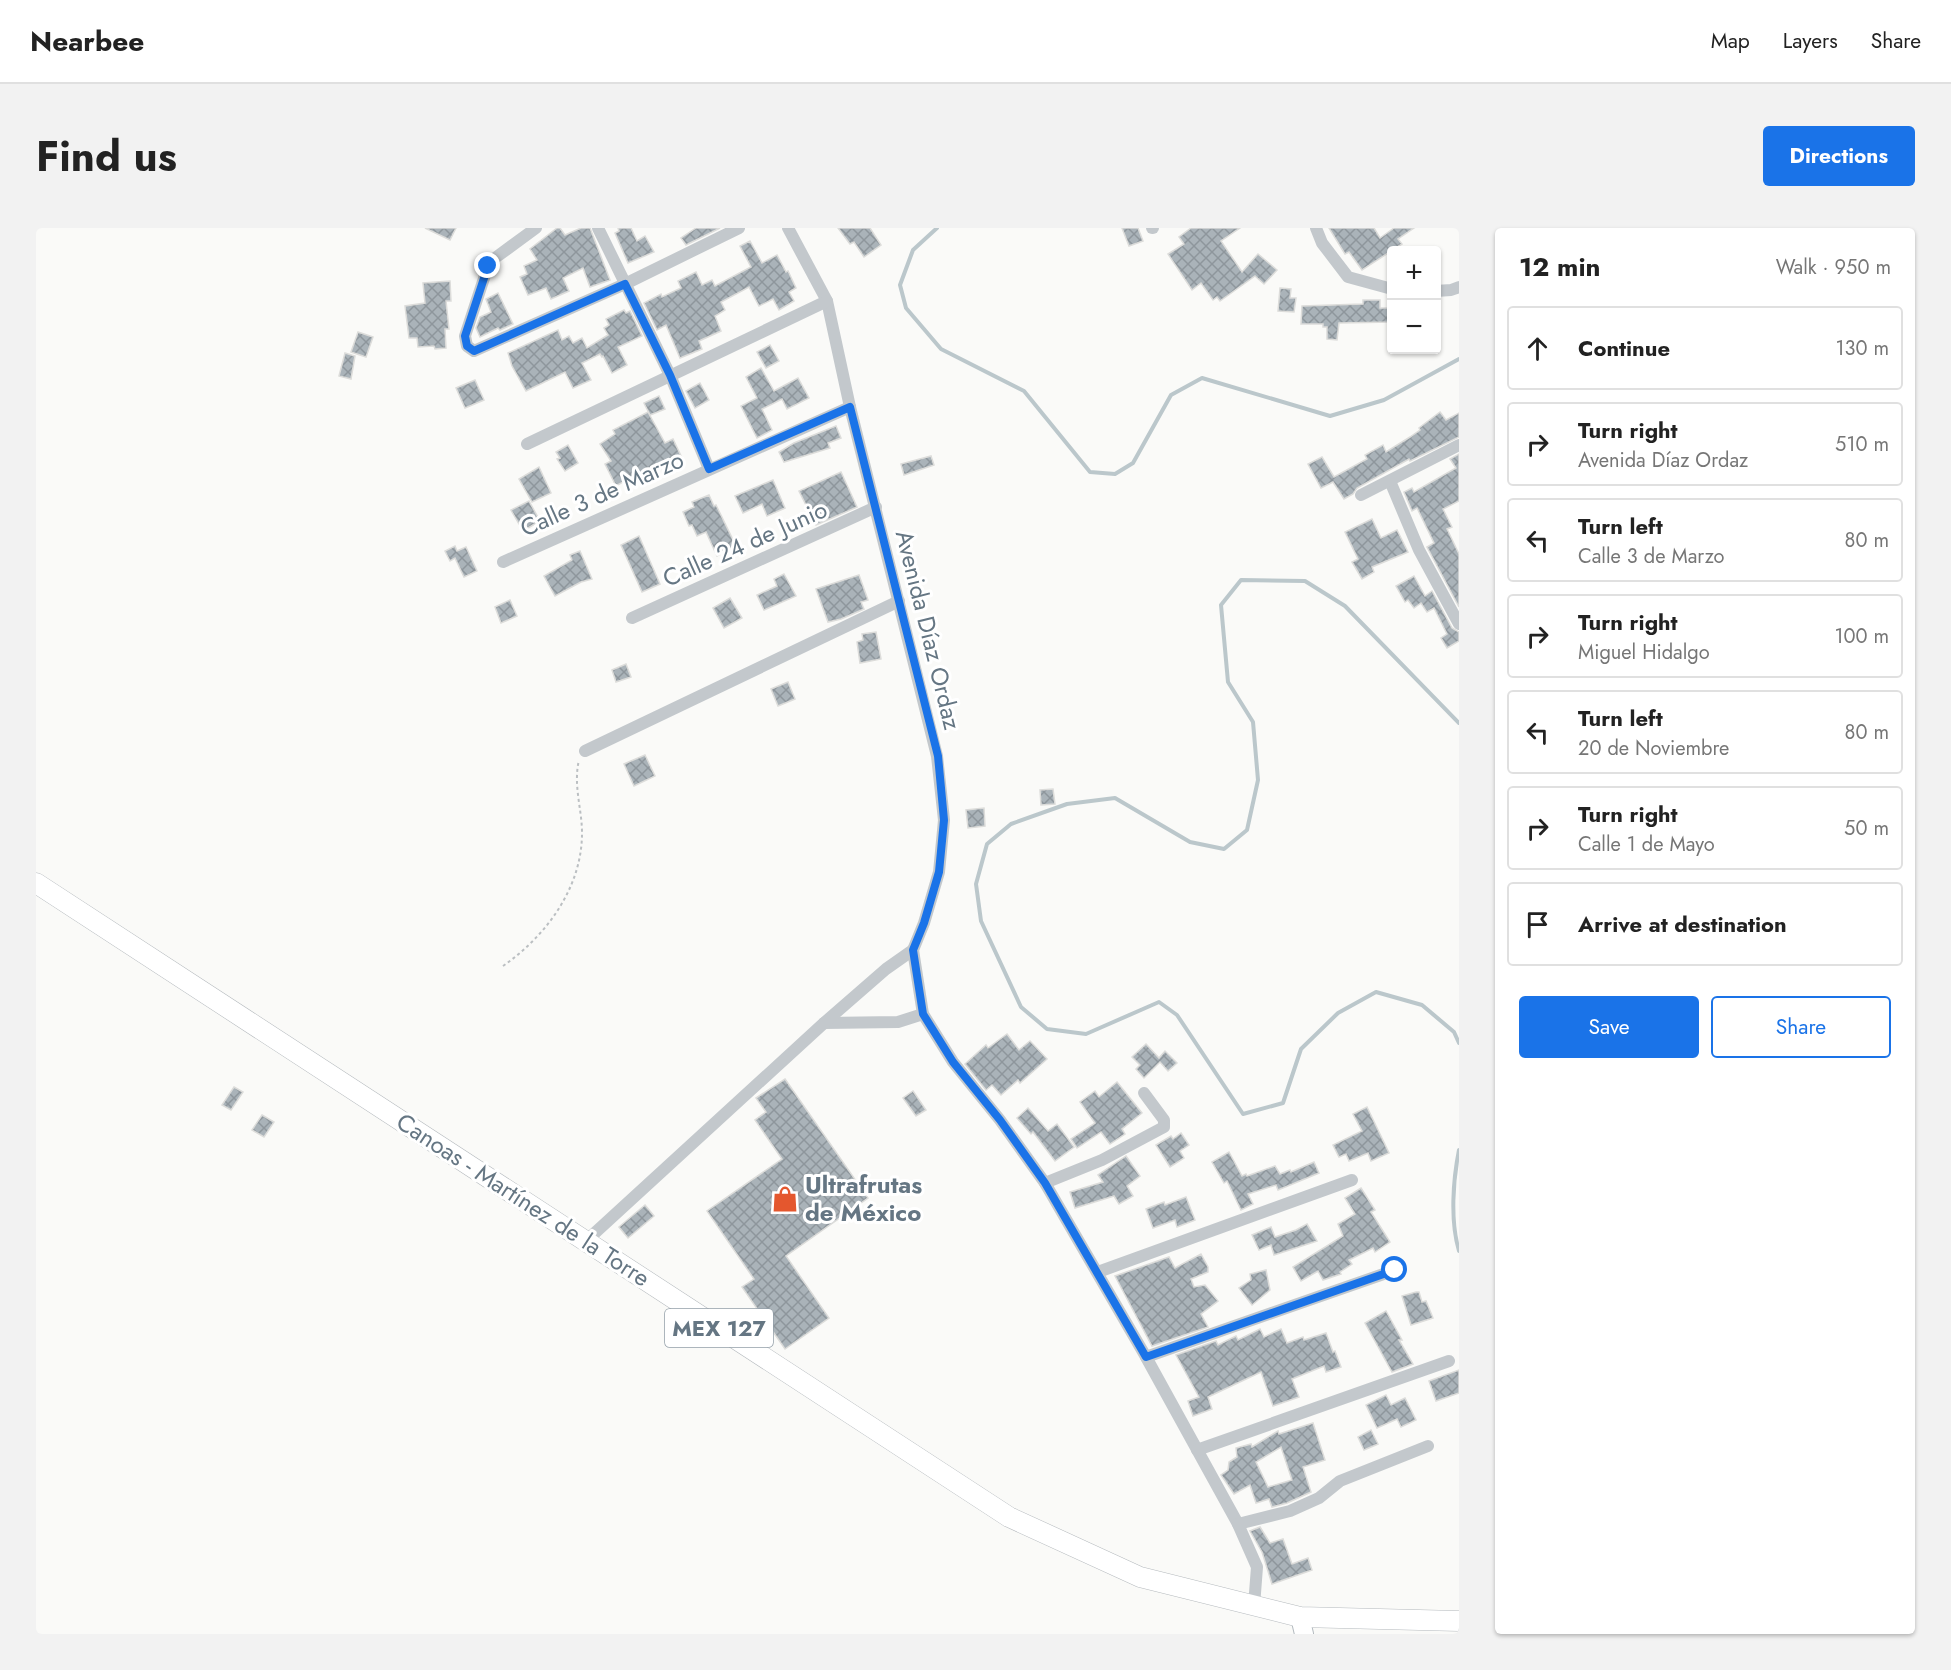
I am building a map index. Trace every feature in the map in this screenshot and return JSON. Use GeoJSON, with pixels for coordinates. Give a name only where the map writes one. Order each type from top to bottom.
{"type":"FeatureCollection","features":[{"type":"Feature","properties":{"kind":"main road","name":"Canoas - Martínez de la Torre"},"geometry":{"type":"LineString","coordinates":[[36,883],[1009,1517],[1140,1577],[1254,1606],[1302,1626],[1459,1621]]}},
{"type":"Feature","properties":{"kind":"street"},"geometry":{"type":"LineString","coordinates":[[536,228],[495,258],[488,266],[465,336],[467,346],[474,351],[625,284],[740,228]]}},
{"type":"Feature","properties":{"kind":"street"},"geometry":{"type":"LineString","coordinates":[[598,228],[670,375],[709,469]]}},
{"type":"Feature","properties":{"kind":"street","name":"Avenida Díaz Ordaz"},"geometry":{"type":"LineString","coordinates":[[788,228],[827,301],[850,407],[938,756],[944,820],[939,872],[924,923],[913,950]]}},
{"type":"Feature","properties":{"kind":"street"},"geometry":{"type":"LineString","coordinates":[[1316,228],[1322,243],[1347,277],[1387,288]]}},
{"type":"Feature","properties":{"kind":"street"},"geometry":{"type":"LineString","coordinates":[[527,444],[827,301]]}},
{"type":"Feature","properties":{"kind":"street","name":"Calle 3 de Marzo"},"geometry":{"type":"LineString","coordinates":[[503,562],[850,407]]}},
{"type":"Feature","properties":{"kind":"street"},"geometry":{"type":"LineString","coordinates":[[1361,495],[1459,445]]}},
{"type":"Feature","properties":{"kind":"street"},"geometry":{"type":"LineString","coordinates":[[1390,481],[1419,550],[1459,624]]}},
{"type":"Feature","properties":{"kind":"street","name":"Calle 24 de Junio"},"geometry":{"type":"LineString","coordinates":[[632,618],[876,507]]}},
{"type":"Feature","properties":{"kind":"street"},"geometry":{"type":"LineString","coordinates":[[585,751],[899,601]]}},
{"type":"Feature","properties":{"kind":"street"},"geometry":{"type":"LineString","coordinates":[[586,1241],[824,1023],[886,969],[913,950],[923,1014],[953,1062],[1000,1120],[1045,1183],[1098,1272],[1238,1524],[1257,1568],[1254,1606]]}},
{"type":"Feature","properties":{"kind":"street"},"geometry":{"type":"LineString","coordinates":[[824,1023],[898,1022],[923,1014]]}},
{"type":"Feature","properties":{"kind":"street"},"geometry":{"type":"LineString","coordinates":[[1045,1183],[1102,1160],[1164,1127],[1164,1120],[1144,1093]]}},
{"type":"Feature","properties":{"kind":"street"},"geometry":{"type":"LineString","coordinates":[[1098,1272],[1352,1179]]}},
{"type":"Feature","properties":{"kind":"street"},"geometry":{"type":"LineString","coordinates":[[1146,1357],[1395,1270]]}},
{"type":"Feature","properties":{"kind":"street"},"geometry":{"type":"LineString","coordinates":[[1197,1450],[1449,1361]]}},
{"type":"Feature","properties":{"kind":"street"},"geometry":{"type":"LineString","coordinates":[[1238,1524],[1290,1511],[1319,1498],[1340,1481],[1428,1446]]}},
{"type":"Feature","properties":{"kind":"path"},"geometry":{"type":"LineString","coordinates":[[503,966],[521,953],[550,924],[564,900],[581,858],[582,831],[577,797],[577,768],[579,758],[585,751]]}},
{"type":"Feature","properties":{"kind":"building"},"geometry":{"type":"Polygon","coordinates":[[[425,228],[456,228],[450,240],[425,228]]]}},
{"type":"Feature","properties":{"kind":"building"},"geometry":{"type":"Polygon","coordinates":[[[560,228],[565,235],[581,228],[590,228],[610,280],[590,287],[583,268],[563,278],[569,291],[551,299],[546,288],[528,295],[520,277],[527,274],[524,266],[537,260],[530,249],[560,228]]]}},
{"type":"Feature","properties":{"kind":"building"},"geometry":{"type":"Polygon","coordinates":[[[618,228],[631,228],[637,241],[645,236],[654,252],[628,263],[615,233],[619,231],[618,228]]]}},
{"type":"Feature","properties":{"kind":"building"},"geometry":{"type":"Polygon","coordinates":[[[696,228],[720,228],[686,245],[681,238],[696,228]]]}},
{"type":"Feature","properties":{"kind":"building"},"geometry":{"type":"Polygon","coordinates":[[[838,228],[870,228],[881,245],[864,257],[854,242],[850,244],[838,228]]]}},
{"type":"Feature","properties":{"kind":"building"},"geometry":{"type":"Polygon","coordinates":[[[1122,228],[1138,228],[1143,241],[1129,246],[1122,228]]]}},
{"type":"Feature","properties":{"kind":"building"},"geometry":{"type":"Polygon","coordinates":[[[1191,228],[1240,228],[1221,241],[1242,272],[1258,254],[1277,270],[1264,284],[1255,276],[1220,301],[1217,297],[1213,300],[1201,283],[1192,290],[1168,254],[1184,244],[1179,237],[1191,228]]]}},
{"type":"Feature","properties":{"kind":"building"},"geometry":{"type":"Polygon","coordinates":[[[1329,228],[1374,228],[1380,238],[1394,228],[1414,228],[1398,239],[1402,244],[1387,246],[1387,254],[1362,270],[1349,252],[1345,254],[1329,228]]]}},
{"type":"Feature","properties":{"kind":"building"},"geometry":{"type":"Polygon","coordinates":[[[750,241],[762,263],[777,255],[796,288],[789,292],[794,301],[779,310],[773,299],[759,306],[749,287],[721,302],[725,310],[715,316],[721,331],[699,341],[702,349],[680,358],[666,325],[657,330],[644,303],[661,294],[662,297],[681,288],[678,281],[696,272],[702,285],[712,280],[715,286],[751,267],[740,246],[750,241]]]}},
{"type":"Feature","properties":{"kind":"building"},"geometry":{"type":"Polygon","coordinates":[[[450,281],[451,301],[446,301],[449,329],[445,329],[446,348],[418,347],[417,338],[409,338],[405,306],[425,303],[423,283],[450,281]]]}},
{"type":"Feature","properties":{"kind":"building"},"geometry":{"type":"Polygon","coordinates":[[[1280,288],[1291,289],[1290,298],[1296,298],[1294,312],[1278,311],[1280,288]]]}},
{"type":"Feature","properties":{"kind":"building"},"geometry":{"type":"Polygon","coordinates":[[[498,293],[513,324],[480,337],[476,328],[480,317],[491,312],[486,299],[498,293]]]}},
{"type":"Feature","properties":{"kind":"building"},"geometry":{"type":"Polygon","coordinates":[[[1363,300],[1380,300],[1380,308],[1387,308],[1387,322],[1339,323],[1337,340],[1327,339],[1327,327],[1323,327],[1323,324],[1301,324],[1302,306],[1363,304],[1363,300]]]}},
{"type":"Feature","properties":{"kind":"building"},"geometry":{"type":"Polygon","coordinates":[[[624,310],[626,313],[630,311],[642,336],[618,347],[627,365],[612,373],[600,354],[582,363],[591,380],[573,388],[565,372],[526,391],[512,366],[508,353],[558,330],[562,340],[569,336],[573,343],[582,338],[587,348],[608,335],[604,328],[609,325],[606,319],[624,310]]]}},
{"type":"Feature","properties":{"kind":"building"},"geometry":{"type":"Polygon","coordinates":[[[358,332],[373,337],[366,357],[351,352],[358,332]]]}},
{"type":"Feature","properties":{"kind":"building"},"geometry":{"type":"Polygon","coordinates":[[[770,345],[779,361],[766,368],[757,352],[770,345]]]}},
{"type":"Feature","properties":{"kind":"building"},"geometry":{"type":"Polygon","coordinates":[[[345,353],[355,356],[351,379],[339,376],[345,353]]]}},
{"type":"Feature","properties":{"kind":"building"},"geometry":{"type":"Polygon","coordinates":[[[761,368],[774,391],[798,378],[809,398],[787,409],[782,399],[762,409],[772,430],[757,438],[741,406],[757,398],[746,377],[761,368]]]}},
{"type":"Feature","properties":{"kind":"building"},"geometry":{"type":"Polygon","coordinates":[[[475,380],[484,400],[465,408],[456,388],[475,380]]]}},
{"type":"Feature","properties":{"kind":"building"},"geometry":{"type":"Polygon","coordinates":[[[700,383],[709,400],[695,408],[686,391],[700,383]]]}},
{"type":"Feature","properties":{"kind":"building"},"geometry":{"type":"Polygon","coordinates":[[[659,396],[665,409],[650,415],[644,403],[659,396]]]}},
{"type":"Feature","properties":{"kind":"building"},"geometry":{"type":"Polygon","coordinates":[[[648,412],[665,443],[673,439],[682,458],[654,472],[658,477],[642,487],[635,475],[616,486],[605,464],[611,461],[600,444],[615,434],[613,430],[648,412]]]}},
{"type":"Feature","properties":{"kind":"building"},"geometry":{"type":"Polygon","coordinates":[[[1440,412],[1446,420],[1459,413],[1459,437],[1410,461],[1409,459],[1357,488],[1353,494],[1344,499],[1333,482],[1321,488],[1308,464],[1322,457],[1334,477],[1367,459],[1365,455],[1383,445],[1386,452],[1420,430],[1419,428],[1440,412]]]}},
{"type":"Feature","properties":{"kind":"building"},"geometry":{"type":"Polygon","coordinates":[[[836,426],[841,438],[828,443],[830,448],[784,462],[779,452],[794,443],[836,426]]]}},
{"type":"Feature","properties":{"kind":"building"},"geometry":{"type":"Polygon","coordinates":[[[568,445],[578,463],[565,471],[557,459],[560,458],[556,452],[568,445]]]}},
{"type":"Feature","properties":{"kind":"building"},"geometry":{"type":"Polygon","coordinates":[[[1459,454],[1459,501],[1443,509],[1452,527],[1447,529],[1459,554],[1459,607],[1427,547],[1434,543],[1417,508],[1412,511],[1404,492],[1412,488],[1414,492],[1456,468],[1450,459],[1459,454]]]}},
{"type":"Feature","properties":{"kind":"building"},"geometry":{"type":"Polygon","coordinates":[[[931,456],[934,465],[904,475],[901,464],[931,456]]]}},
{"type":"Feature","properties":{"kind":"building"},"geometry":{"type":"Polygon","coordinates":[[[539,467],[551,493],[532,502],[519,479],[539,467]]]}},
{"type":"Feature","properties":{"kind":"building"},"geometry":{"type":"Polygon","coordinates":[[[841,472],[857,507],[816,525],[799,491],[841,472]]]}},
{"type":"Feature","properties":{"kind":"building"},"geometry":{"type":"Polygon","coordinates":[[[773,480],[785,508],[767,516],[762,504],[743,513],[735,496],[773,480]]]}},
{"type":"Feature","properties":{"kind":"building"},"geometry":{"type":"Polygon","coordinates":[[[709,495],[736,546],[717,556],[706,532],[697,536],[692,525],[689,526],[683,512],[694,507],[692,502],[709,495]]]}},
{"type":"Feature","properties":{"kind":"building"},"geometry":{"type":"Polygon","coordinates":[[[529,501],[540,521],[523,531],[511,510],[529,501]]]}},
{"type":"Feature","properties":{"kind":"building"},"geometry":{"type":"Polygon","coordinates":[[[1372,519],[1381,538],[1397,530],[1408,552],[1372,567],[1374,572],[1362,579],[1352,562],[1358,559],[1345,532],[1372,519]]]}},
{"type":"Feature","properties":{"kind":"building"},"geometry":{"type":"Polygon","coordinates":[[[639,536],[660,584],[642,592],[621,545],[639,536]]]}},
{"type":"Feature","properties":{"kind":"building"},"geometry":{"type":"Polygon","coordinates":[[[455,546],[457,551],[466,547],[477,571],[464,577],[455,558],[450,561],[445,551],[455,546]]]}},
{"type":"Feature","properties":{"kind":"building"},"geometry":{"type":"Polygon","coordinates":[[[580,551],[592,579],[581,582],[555,596],[544,576],[572,560],[570,555],[580,551]]]}},
{"type":"Feature","properties":{"kind":"building"},"geometry":{"type":"Polygon","coordinates":[[[784,574],[796,596],[764,610],[757,595],[777,586],[774,579],[784,574]]]}},
{"type":"Feature","properties":{"kind":"building"},"geometry":{"type":"Polygon","coordinates":[[[859,575],[868,600],[861,602],[864,609],[828,622],[816,589],[859,575]]]}},
{"type":"Feature","properties":{"kind":"building"},"geometry":{"type":"Polygon","coordinates":[[[1414,576],[1425,596],[1432,591],[1452,628],[1459,632],[1459,641],[1447,648],[1441,638],[1447,634],[1434,608],[1427,612],[1421,603],[1414,608],[1408,600],[1405,602],[1396,586],[1414,576]]]}},
{"type":"Feature","properties":{"kind":"building"},"geometry":{"type":"Polygon","coordinates":[[[730,598],[742,618],[724,628],[713,608],[730,598]]]}},
{"type":"Feature","properties":{"kind":"building"},"geometry":{"type":"Polygon","coordinates":[[[510,600],[517,616],[501,623],[495,607],[510,600]]]}},
{"type":"Feature","properties":{"kind":"building"},"geometry":{"type":"Polygon","coordinates":[[[876,632],[881,659],[860,663],[857,642],[863,640],[862,634],[876,632]]]}},
{"type":"Feature","properties":{"kind":"building"},"geometry":{"type":"Polygon","coordinates":[[[626,664],[631,677],[616,682],[612,670],[626,664]]]}},
{"type":"Feature","properties":{"kind":"building"},"geometry":{"type":"Polygon","coordinates":[[[788,682],[795,699],[778,706],[771,689],[788,682]]]}},
{"type":"Feature","properties":{"kind":"building"},"geometry":{"type":"Polygon","coordinates":[[[645,755],[655,776],[634,786],[624,764],[645,755]]]}},
{"type":"Feature","properties":{"kind":"building"},"geometry":{"type":"Polygon","coordinates":[[[1053,789],[1055,804],[1041,805],[1040,790],[1053,789]]]}},
{"type":"Feature","properties":{"kind":"building"},"geometry":{"type":"Polygon","coordinates":[[[984,808],[985,826],[968,828],[966,810],[984,808]]]}},
{"type":"Feature","properties":{"kind":"building"},"geometry":{"type":"Polygon","coordinates":[[[1007,1034],[1019,1050],[1030,1041],[1047,1059],[1020,1083],[1018,1080],[1001,1095],[992,1085],[986,1090],[965,1064],[986,1045],[988,1048],[1007,1034]]]}},
{"type":"Feature","properties":{"kind":"building"},"geometry":{"type":"Polygon","coordinates":[[[1146,1044],[1159,1058],[1165,1051],[1177,1063],[1168,1071],[1160,1062],[1144,1078],[1136,1069],[1140,1065],[1132,1057],[1146,1044]]]}},
{"type":"Feature","properties":{"kind":"building"},"geometry":{"type":"Polygon","coordinates":[[[785,1079],[868,1198],[786,1256],[829,1318],[785,1349],[742,1287],[754,1279],[707,1211],[782,1159],[755,1120],[766,1112],[756,1098],[785,1079]]]}},
{"type":"Feature","properties":{"kind":"building"},"geometry":{"type":"Polygon","coordinates":[[[1117,1082],[1142,1113],[1122,1129],[1125,1134],[1110,1144],[1101,1132],[1077,1148],[1071,1139],[1095,1123],[1080,1102],[1095,1091],[1099,1097],[1117,1082]]]}},
{"type":"Feature","properties":{"kind":"building"},"geometry":{"type":"Polygon","coordinates":[[[234,1087],[243,1092],[231,1110],[222,1105],[234,1087]]]}},
{"type":"Feature","properties":{"kind":"building"},"geometry":{"type":"Polygon","coordinates":[[[913,1091],[926,1110],[916,1116],[903,1098],[913,1091]]]}},
{"type":"Feature","properties":{"kind":"building"},"geometry":{"type":"Polygon","coordinates":[[[1367,1107],[1389,1153],[1371,1161],[1368,1153],[1349,1161],[1346,1154],[1339,1157],[1333,1145],[1362,1131],[1353,1114],[1367,1107]]]}},
{"type":"Feature","properties":{"kind":"building"},"geometry":{"type":"Polygon","coordinates":[[[1028,1108],[1048,1131],[1057,1124],[1074,1147],[1055,1161],[1033,1132],[1031,1134],[1017,1118],[1028,1108]]]}},
{"type":"Feature","properties":{"kind":"building"},"geometry":{"type":"Polygon","coordinates":[[[262,1115],[274,1122],[264,1137],[252,1130],[262,1115]]]}},
{"type":"Feature","properties":{"kind":"building"},"geometry":{"type":"Polygon","coordinates":[[[1181,1133],[1189,1145],[1180,1151],[1184,1158],[1170,1167],[1156,1145],[1171,1136],[1173,1139],[1181,1133]]]}},
{"type":"Feature","properties":{"kind":"building"},"geometry":{"type":"Polygon","coordinates":[[[1229,1152],[1242,1176],[1275,1166],[1280,1174],[1290,1170],[1291,1172],[1314,1162],[1319,1173],[1278,1190],[1276,1185],[1248,1194],[1253,1204],[1241,1210],[1227,1181],[1224,1183],[1212,1162],[1229,1152]]]}},
{"type":"Feature","properties":{"kind":"building"},"geometry":{"type":"Polygon","coordinates":[[[1126,1156],[1140,1176],[1127,1186],[1133,1196],[1119,1204],[1114,1196],[1075,1208],[1070,1192],[1103,1182],[1098,1175],[1126,1156]]]}},
{"type":"Feature","properties":{"kind":"building"},"geometry":{"type":"Polygon","coordinates":[[[1361,1188],[1375,1210],[1371,1212],[1390,1242],[1375,1252],[1373,1248],[1349,1260],[1352,1264],[1340,1272],[1341,1274],[1323,1280],[1318,1271],[1301,1281],[1293,1267],[1343,1236],[1338,1224],[1355,1214],[1345,1198],[1361,1188]]]}},
{"type":"Feature","properties":{"kind":"building"},"geometry":{"type":"Polygon","coordinates":[[[1186,1197],[1195,1220],[1177,1227],[1175,1220],[1153,1228],[1146,1209],[1186,1197]]]}},
{"type":"Feature","properties":{"kind":"building"},"geometry":{"type":"Polygon","coordinates":[[[645,1205],[654,1216],[628,1238],[619,1227],[645,1205]]]}},
{"type":"Feature","properties":{"kind":"building"},"geometry":{"type":"Polygon","coordinates":[[[1307,1224],[1317,1241],[1274,1255],[1271,1245],[1259,1250],[1252,1235],[1271,1227],[1275,1237],[1307,1224]]]}},
{"type":"Feature","properties":{"kind":"building"},"geometry":{"type":"Polygon","coordinates":[[[1201,1254],[1208,1267],[1208,1272],[1191,1279],[1194,1287],[1205,1285],[1218,1301],[1201,1314],[1208,1327],[1152,1346],[1115,1276],[1169,1257],[1175,1268],[1201,1254]]]}},
{"type":"Feature","properties":{"kind":"building"},"geometry":{"type":"Polygon","coordinates":[[[1266,1270],[1270,1290],[1252,1305],[1239,1288],[1251,1280],[1250,1274],[1266,1270]]]}},
{"type":"Feature","properties":{"kind":"building"},"geometry":{"type":"Polygon","coordinates":[[[1419,1292],[1422,1302],[1426,1301],[1433,1318],[1411,1325],[1402,1296],[1419,1292]]]}},
{"type":"Feature","properties":{"kind":"building"},"geometry":{"type":"Polygon","coordinates":[[[1386,1311],[1413,1364],[1392,1372],[1365,1323],[1386,1311]]]}},
{"type":"Feature","properties":{"kind":"building"},"geometry":{"type":"Polygon","coordinates":[[[1260,1329],[1264,1337],[1281,1329],[1287,1343],[1303,1337],[1304,1340],[1326,1333],[1341,1367],[1326,1372],[1324,1366],[1292,1379],[1299,1397],[1273,1406],[1261,1372],[1208,1397],[1212,1409],[1193,1416],[1188,1401],[1199,1397],[1176,1355],[1216,1341],[1218,1345],[1236,1336],[1238,1340],[1260,1329]]]}},
{"type":"Feature","properties":{"kind":"building"},"geometry":{"type":"Polygon","coordinates":[[[1459,1370],[1459,1393],[1436,1401],[1429,1381],[1459,1370]]]}},
{"type":"Feature","properties":{"kind":"building"},"geometry":{"type":"Polygon","coordinates":[[[1386,1395],[1391,1405],[1405,1398],[1416,1420],[1401,1427],[1397,1419],[1377,1428],[1366,1405],[1386,1395]]]}},
{"type":"Feature","properties":{"kind":"building"},"geometry":{"type":"Polygon","coordinates":[[[1313,1423],[1325,1460],[1303,1467],[1311,1492],[1272,1507],[1269,1499],[1256,1503],[1250,1485],[1234,1494],[1221,1475],[1228,1470],[1229,1462],[1237,1457],[1236,1448],[1251,1444],[1252,1447],[1278,1431],[1279,1434],[1313,1423]],[[1281,1447],[1256,1462],[1268,1487],[1292,1480],[1281,1447]]]}},
{"type":"Feature","properties":{"kind":"building"},"geometry":{"type":"Polygon","coordinates":[[[1371,1430],[1378,1444],[1364,1450],[1358,1437],[1371,1430]]]}},
{"type":"Feature","properties":{"kind":"building"},"geometry":{"type":"Polygon","coordinates":[[[1260,1527],[1270,1543],[1283,1539],[1292,1564],[1308,1558],[1312,1570],[1272,1584],[1262,1552],[1250,1531],[1260,1527]]]}},
{"type":"Feature","properties":{"kind":"waterway"},"geometry":{"type":"LineString","coordinates":[[937,228],[913,250],[900,285],[906,308],[941,349],[1024,391],[1090,472],[1115,474],[1133,463],[1171,395],[1202,378],[1330,416],[1384,400],[1459,359]]}},
{"type":"Feature","properties":{"kind":"waterway"},"geometry":{"type":"LineString","coordinates":[[1459,723],[1345,606],[1305,581],[1241,580],[1221,605],[1228,682],[1253,722],[1258,780],[1247,830],[1224,849],[1190,842],[1115,798],[1067,804],[1011,824],[987,844],[976,884],[981,921],[1021,1007],[1047,1029],[1086,1034],[1159,1002],[1177,1015],[1243,1114],[1283,1103],[1301,1049],[1338,1013],[1376,992],[1422,1005],[1454,1032],[1459,1043]]}},
{"type":"Feature","properties":{"kind":"waterway"},"geometry":{"type":"LineString","coordinates":[[1459,1150],[1453,1200],[1454,1227],[1459,1251]]}},
{"type":"Feature","properties":{"kind":"place","name":"Ultrafrutas de México"},"geometry":{"type":"Point","coordinates":[785,1199]}},
{"type":"Feature","properties":{"kind":"route"},"geometry":{"type":"LineString","coordinates":[[488,266],[465,336],[467,346],[474,351],[625,284],[670,375],[709,469],[850,407],[938,756],[944,820],[939,872],[924,923],[913,950],[923,1014],[953,1062],[1000,1120],[1045,1183],[1146,1357],[1395,1270]]}}]}
